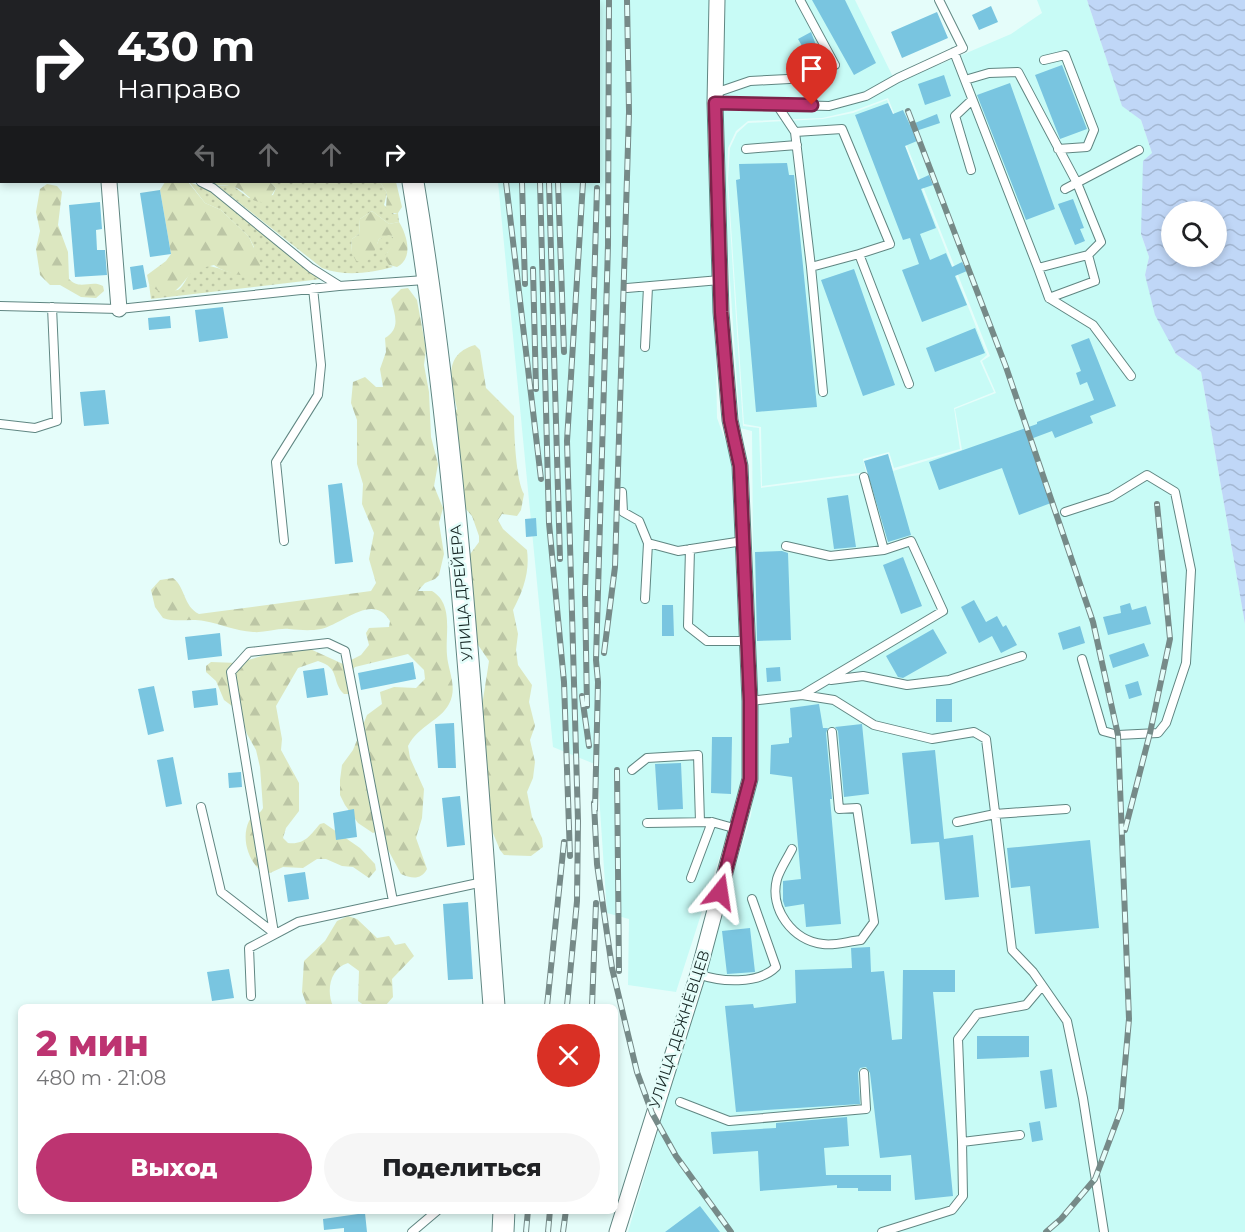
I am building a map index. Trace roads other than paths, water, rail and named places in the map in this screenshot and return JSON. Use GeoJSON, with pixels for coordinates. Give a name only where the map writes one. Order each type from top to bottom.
{"type":"FeatureCollection","features":[{"type":"Feature","properties":{"kind":"main road","name":"УЛИЦА ДРЕЙЕРА"},"geometry":{"type":"LineString","coordinates":[[413,183],[429,280],[460,581],[494,1004]]}},
{"type":"Feature","properties":{"kind":"main road"},"geometry":{"type":"LineString","coordinates":[[503,1232],[504,1214]]}},
{"type":"Feature","properties":{"kind":"street","name":"УЛИЦА ДЕЖНЁВЦЕВ"},"geometry":{"type":"LineString","coordinates":[[617,1232],[698,974],[750,779],[750,701],[740,466],[730,420],[720,280],[715,98],[717,0]]}},
{"type":"Feature","properties":{"kind":"street"},"geometry":{"type":"LineString","coordinates":[[109,183],[120,309]]}},
{"type":"Feature","properties":{"kind":"lane"},"geometry":{"type":"LineString","coordinates":[[715,98],[750,81],[808,78],[836,65],[800,0]]}},
{"type":"Feature","properties":{"kind":"lane"},"geometry":{"type":"LineString","coordinates":[[715,98],[777,105],[829,106],[866,96],[963,48],[939,0]]}},
{"type":"Feature","properties":{"kind":"lane"},"geometry":{"type":"LineString","coordinates":[[954,52],[1049,298],[1094,325],[1131,376]]}},
{"type":"Feature","properties":{"kind":"lane"},"geometry":{"type":"LineString","coordinates":[[1044,60],[1065,54],[1094,130],[1087,147],[1058,149]]}},
{"type":"Feature","properties":{"kind":"lane"},"geometry":{"type":"LineString","coordinates":[[964,80],[989,73],[1018,72],[1077,183],[1101,242],[1088,255],[1038,268]]}},
{"type":"Feature","properties":{"kind":"lane"},"geometry":{"type":"LineString","coordinates":[[971,170],[955,116],[972,100]]}},
{"type":"Feature","properties":{"kind":"lane"},"geometry":{"type":"LineString","coordinates":[[777,105],[795,132],[823,392]]}},
{"type":"Feature","properties":{"kind":"lane"},"geometry":{"type":"LineString","coordinates":[[795,132],[842,129],[890,244],[811,267]]}},
{"type":"Feature","properties":{"kind":"lane"},"geometry":{"type":"LineString","coordinates":[[746,149],[796,145]]}},
{"type":"Feature","properties":{"kind":"lane"},"geometry":{"type":"LineString","coordinates":[[1065,189],[1139,150]]}},
{"type":"Feature","properties":{"kind":"lane"},"geometry":{"type":"LineString","coordinates":[[203,183],[213,188],[311,268],[339,286]]}},
{"type":"Feature","properties":{"kind":"lane"},"geometry":{"type":"LineString","coordinates":[[859,254],[909,384]]}},
{"type":"Feature","properties":{"kind":"lane"},"geometry":{"type":"LineString","coordinates":[[1049,298],[1095,281],[1088,255]]}},
{"type":"Feature","properties":{"kind":"lane"},"geometry":{"type":"LineString","coordinates":[[0,306],[120,309],[313,288],[429,280]]}},
{"type":"Feature","properties":{"kind":"lane"},"geometry":{"type":"LineString","coordinates":[[627,288],[720,280]]}},
{"type":"Feature","properties":{"kind":"lane"},"geometry":{"type":"LineString","coordinates":[[645,346],[648,286]]}},
{"type":"Feature","properties":{"kind":"lane"},"geometry":{"type":"LineString","coordinates":[[284,541],[276,462],[318,395],[321,365],[313,288]]}},
{"type":"Feature","properties":{"kind":"lane"},"geometry":{"type":"LineString","coordinates":[[0,424],[35,428],[57,421],[52,307]]}},
{"type":"Feature","properties":{"kind":"lane"},"geometry":{"type":"LineString","coordinates":[[1065,512],[1111,497],[1148,476],[1175,492],[1191,570],[1186,663],[1166,723],[1158,733],[1118,735],[1103,730],[1082,659]]}},
{"type":"Feature","properties":{"kind":"lane"},"geometry":{"type":"LineString","coordinates":[[864,477],[884,550]]}},
{"type":"Feature","properties":{"kind":"lane"},"geometry":{"type":"LineString","coordinates":[[622,492],[623,512],[639,521],[648,543],[645,599]]}},
{"type":"Feature","properties":{"kind":"lane"},"geometry":{"type":"LineString","coordinates":[[648,543],[678,551],[743,541]]}},
{"type":"Feature","properties":{"kind":"lane"},"geometry":{"type":"LineString","coordinates":[[786,546],[830,556],[884,550],[911,541],[943,611],[802,695]]}},
{"type":"Feature","properties":{"kind":"lane"},"geometry":{"type":"LineString","coordinates":[[690,549],[688,626],[707,641],[748,641]]}},
{"type":"Feature","properties":{"kind":"lane"},"geometry":{"type":"LineString","coordinates":[[274,933],[231,672],[249,652],[328,644],[345,651],[393,901]]}},
{"type":"Feature","properties":{"kind":"lane"},"geometry":{"type":"LineString","coordinates":[[827,680],[863,676],[907,685],[949,680],[1023,656]]}},
{"type":"Feature","properties":{"kind":"lane"},"geometry":{"type":"LineString","coordinates":[[750,701],[802,695],[834,700],[874,725],[932,739],[974,732],[986,739],[1012,950],[1067,1021],[1083,1098],[1104,1232]]}},
{"type":"Feature","properties":{"kind":"lane"},"geometry":{"type":"LineString","coordinates":[[792,849],[777,880],[776,903],[789,927],[804,940],[825,945],[861,940],[874,922],[857,808],[839,809],[832,732]]}},
{"type":"Feature","properties":{"kind":"lane"},"geometry":{"type":"LineString","coordinates":[[632,770],[647,758],[698,755],[700,822]]}},
{"type":"Feature","properties":{"kind":"lane"},"geometry":{"type":"LineString","coordinates":[[201,807],[220,892],[274,933]]}},
{"type":"Feature","properties":{"kind":"lane"},"geometry":{"type":"LineString","coordinates":[[957,822],[995,814],[1066,809]]}},
{"type":"Feature","properties":{"kind":"lane"},"geometry":{"type":"LineString","coordinates":[[691,878],[712,822]]}},
{"type":"Feature","properties":{"kind":"lane"},"geometry":{"type":"LineString","coordinates":[[647,823],[712,822],[736,829]]}},
{"type":"Feature","properties":{"kind":"lane"},"geometry":{"type":"LineString","coordinates":[[251,996],[249,948],[298,921],[484,881]]}},
{"type":"Feature","properties":{"kind":"lane"},"geometry":{"type":"LineString","coordinates":[[698,974],[717,980],[767,976],[776,967],[752,899]]}},
{"type":"Feature","properties":{"kind":"lane"},"geometry":{"type":"LineString","coordinates":[[882,1232],[952,1210],[963,1196],[958,1039],[976,1014],[1026,1005],[1042,986]]}},
{"type":"Feature","properties":{"kind":"lane"},"geometry":{"type":"LineString","coordinates":[[680,1102],[729,1122],[866,1109],[864,1073]]}},
{"type":"Feature","properties":{"kind":"lane"},"geometry":{"type":"LineString","coordinates":[[962,1142],[1020,1135]]}},
{"type":"Feature","properties":{"kind":"lane"},"geometry":{"type":"LineString","coordinates":[[412,1232],[433,1214]]}},
{"type":"Feature","properties":{"kind":"water"},"geometry":{"type":"Polygon","coordinates":[[[1087,0],[1245,0],[1245,624],[1201,372],[1176,354],[1155,315],[1145,275],[1149,257],[1141,234],[1143,161],[1152,153],[1141,120],[1122,106],[1087,0]]]}},
{"type":"Feature","properties":{"kind":"railway"},"geometry":{"type":"LineString","coordinates":[[595,810],[598,682],[596,660],[608,245],[609,0]]}},
{"type":"Feature","properties":{"kind":"railway"},"geometry":{"type":"LineString","coordinates":[[604,653],[615,567],[629,112],[627,0]]}},
{"type":"Feature","properties":{"kind":"railway"},"geometry":{"type":"LineString","coordinates":[[908,111],[1006,367],[1093,622],[1118,735],[1129,1019],[1121,1110],[1095,1179],[1061,1219],[1046,1232]]}},
{"type":"Feature","properties":{"kind":"railway"},"geometry":{"type":"LineString","coordinates":[[506,183],[541,479]]}},
{"type":"Feature","properties":{"kind":"railway"},"geometry":{"type":"LineString","coordinates":[[522,183],[525,284]]}},
{"type":"Feature","properties":{"kind":"railway"},"geometry":{"type":"LineString","coordinates":[[540,183],[549,523],[564,682],[570,856]]}},
{"type":"Feature","properties":{"kind":"railway"},"geometry":{"type":"LineString","coordinates":[[549,183],[560,559]]}},
{"type":"Feature","properties":{"kind":"railway"},"geometry":{"type":"LineString","coordinates":[[558,183],[564,352]]}},
{"type":"Feature","properties":{"kind":"railway"},"geometry":{"type":"LineString","coordinates":[[567,1004],[577,901],[578,821],[567,441],[583,183]]}},
{"type":"Feature","properties":{"kind":"railway"},"geometry":{"type":"LineString","coordinates":[[587,706],[585,593],[597,188]]}},
{"type":"Feature","properties":{"kind":"railway"},"geometry":{"type":"LineString","coordinates":[[533,269],[536,389]]}},
{"type":"Feature","properties":{"kind":"railway"},"geometry":{"type":"LineString","coordinates":[[1125,830],[1150,733],[1170,639],[1157,504]]}},
{"type":"Feature","properties":{"kind":"railway"},"geometry":{"type":"LineString","coordinates":[[582,696],[589,746]]}},
{"type":"Feature","properties":{"kind":"railway"},"geometry":{"type":"LineString","coordinates":[[617,770],[619,971]]}},
{"type":"Feature","properties":{"kind":"railway"},"geometry":{"type":"LineString","coordinates":[[594,803],[597,864],[612,968],[637,1072],[652,1113],[676,1156],[731,1232]]}},
{"type":"Feature","properties":{"kind":"railway"},"geometry":{"type":"LineString","coordinates":[[547,1004],[564,842]]}},
{"type":"Feature","properties":{"kind":"railway"},"geometry":{"type":"LineString","coordinates":[[592,1004],[596,903]]}},
{"type":"Feature","properties":{"kind":"railway"},"geometry":{"type":"LineString","coordinates":[[526,1232],[528,1214]]}},
{"type":"Feature","properties":{"kind":"railway"},"geometry":{"type":"LineString","coordinates":[[548,1232],[550,1214]]}},
{"type":"Feature","properties":{"kind":"railway"},"geometry":{"type":"LineString","coordinates":[[563,1232],[565,1214]]}}]}
